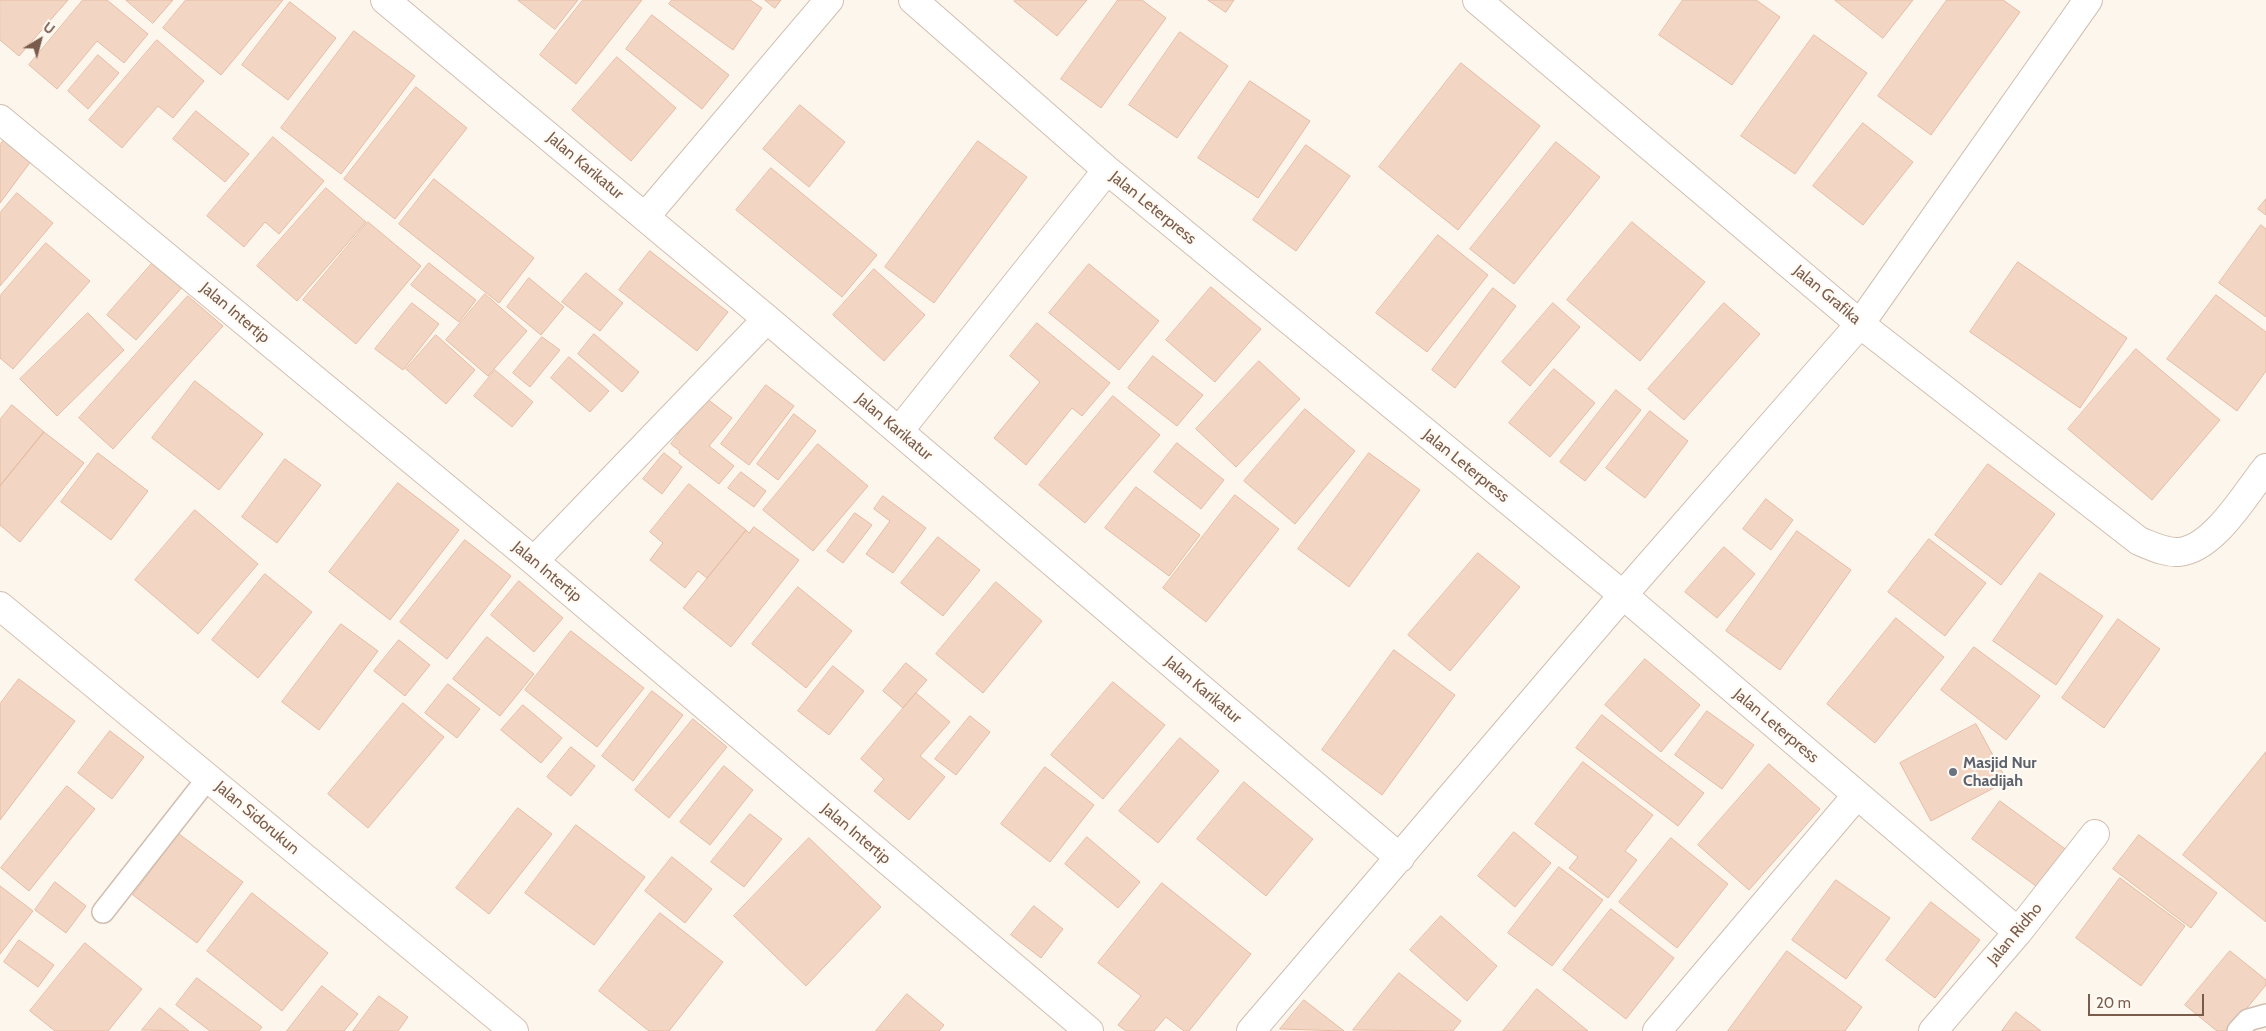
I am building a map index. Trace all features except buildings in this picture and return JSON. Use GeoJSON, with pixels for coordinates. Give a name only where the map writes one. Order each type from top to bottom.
{"type":"FeatureCollection","features":[{"type":"Feature","properties":{"kind":"street","name":"Jalan Karikatur"},"geometry":{"type":"LineString","coordinates":[[386,0],[767,319],[1400,858]]}},
{"type":"Feature","properties":{"kind":"street"},"geometry":{"type":"LineString","coordinates":[[645,216],[829,0]]}},
{"type":"Feature","properties":{"kind":"street","name":"Jalan Leterpress"},"geometry":{"type":"LineString","coordinates":[[913,0],[1107,170],[1623,595],[2018,932]]}},
{"type":"Feature","properties":{"kind":"street","name":"Jalan Grafika"},"geometry":{"type":"LineString","coordinates":[[1477,0],[1860,324],[2138,541],[2165,551],[2180,552],[2196,547],[2217,532],[2266,468]]}},
{"type":"Feature","properties":{"kind":"street"},"geometry":{"type":"LineString","coordinates":[[1251,1031],[1623,595],[1860,324],[2088,0]]}},
{"type":"Feature","properties":{"kind":"street","name":"Jalan Intertip"},"geometry":{"type":"LineString","coordinates":[[0,119],[534,561],[1088,1031]]}},
{"type":"Feature","properties":{"kind":"street"},"geometry":{"type":"LineString","coordinates":[[899,431],[1107,170]]}},
{"type":"Feature","properties":{"kind":"street"},"geometry":{"type":"LineString","coordinates":[[534,561],[767,319]]}},
{"type":"Feature","properties":{"kind":"street","name":"Jalan Sidorukun"},"geometry":{"type":"LineString","coordinates":[[0,606],[514,1031]]}},
{"type":"Feature","properties":{"kind":"street"},"geometry":{"type":"LineString","coordinates":[[1657,1031],[1857,795]]}},
{"type":"Feature","properties":{"kind":"street","name":"Jalan Ridho"},"geometry":{"type":"LineString","coordinates":[[1933,1031],[2018,932],[2095,834]]}},
{"type":"Feature","properties":{"kind":"lane"},"geometry":{"type":"LineString","coordinates":[[103,912],[208,778]]}},
{"type":"Feature","properties":{"kind":"lane"},"geometry":{"type":"LineString","coordinates":[[2238,1031],[2248,1020],[2266,1014]]}},
{"type":"Feature","properties":{"kind":"place","name":"Masjid Nur Chadijah"},"geometry":{"type":"Point","coordinates":[1953,772]}}]}
